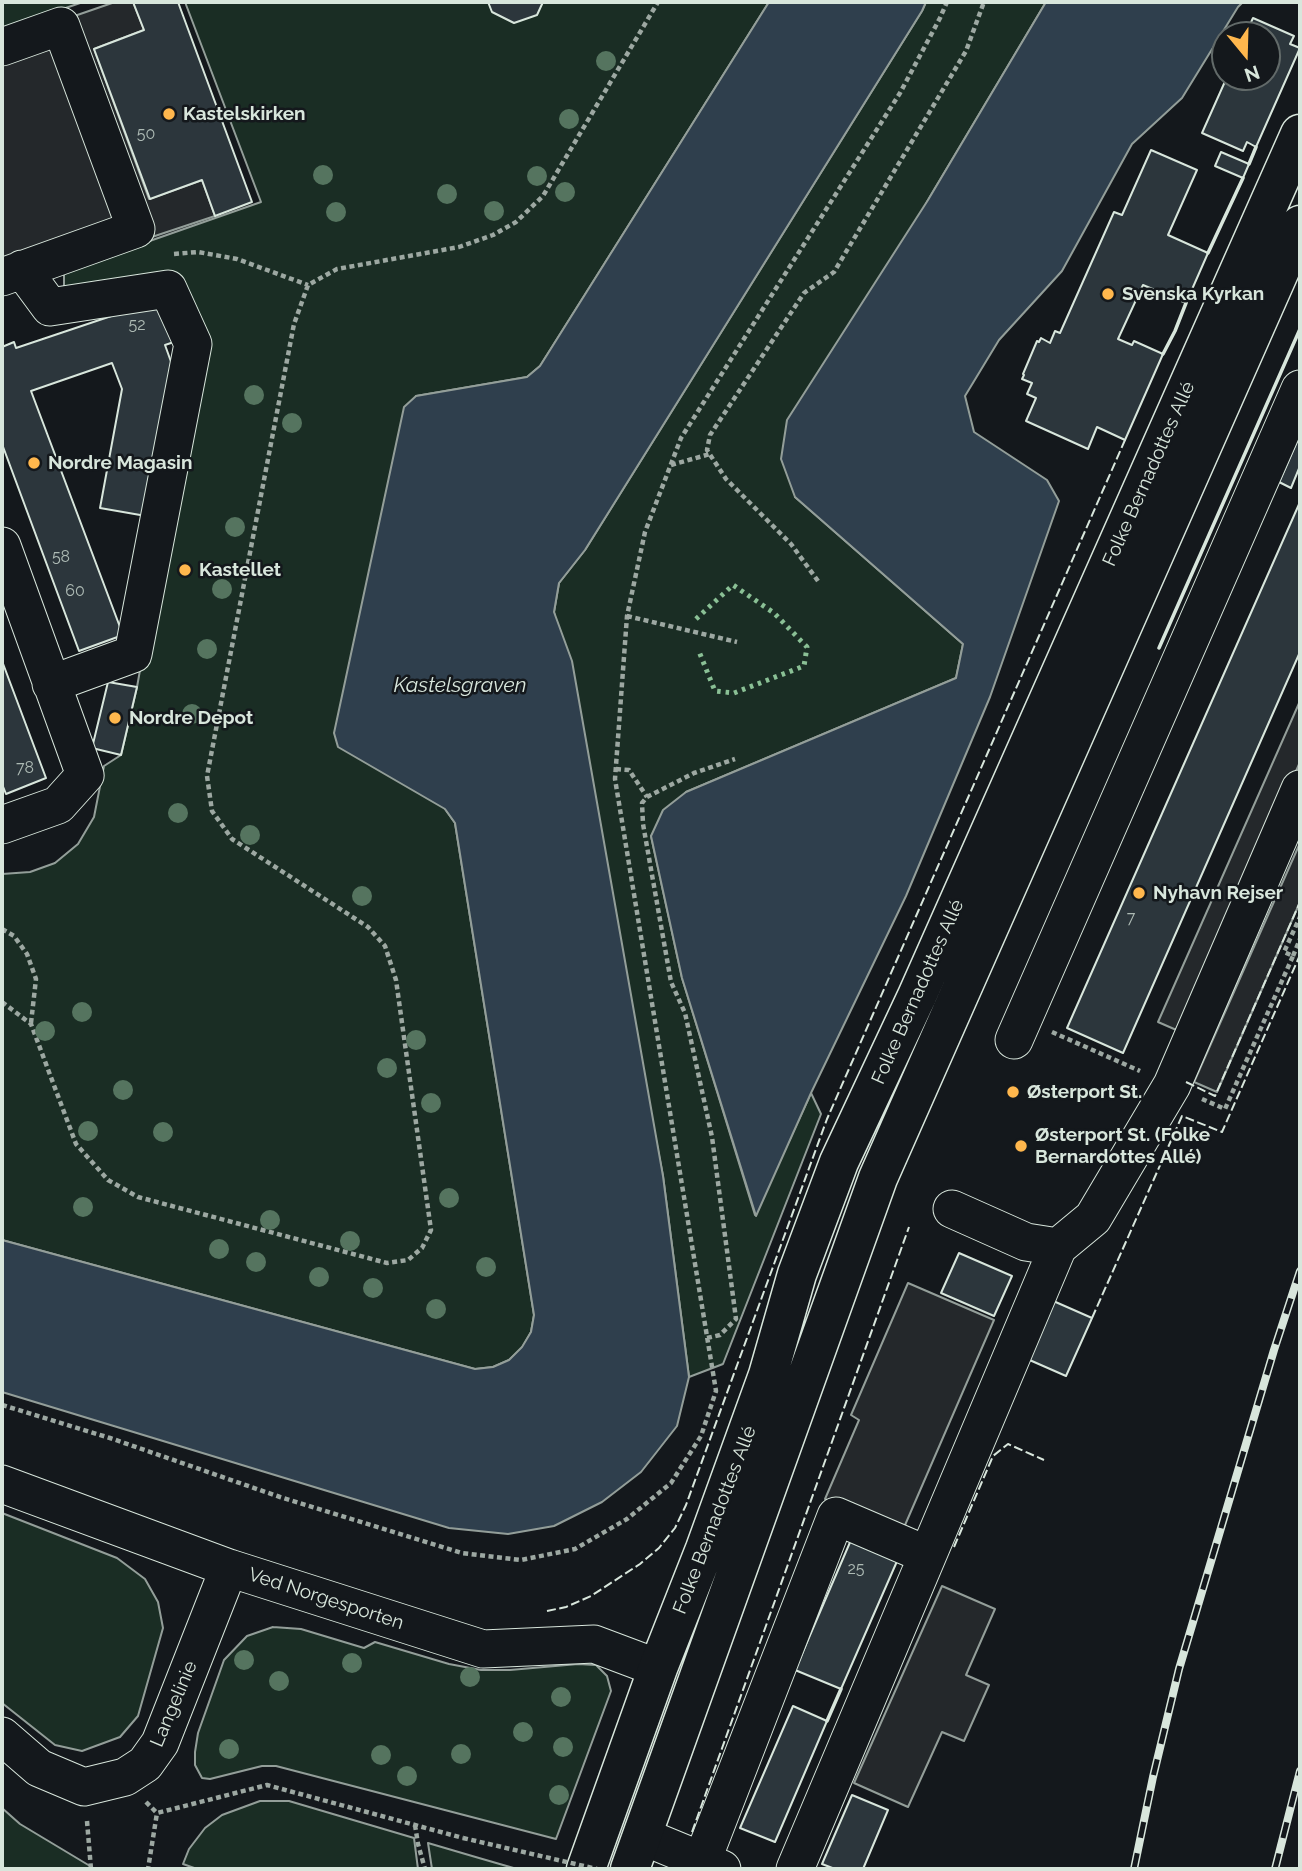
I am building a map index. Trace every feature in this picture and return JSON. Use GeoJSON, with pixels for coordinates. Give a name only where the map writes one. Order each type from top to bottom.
{"type":"FeatureCollection","features":[{"type":"Feature","properties":{"kind":"main road","name":"Folke Bernadottes Allé"},"geometry":{"type":"LineString","coordinates":[[586,1869],[768,1375],[797,1274],[839,1162],[917,996],[1300,134]]}},
{"type":"Feature","properties":{"kind":"main road","name":"Folke Bernadottes Allé"},"geometry":{"type":"LineString","coordinates":[[636,1852],[878,1178],[1300,225]]}},
{"type":"Feature","properties":{"kind":"street"},"geometry":{"type":"LineString","coordinates":[[2,47],[61,26],[136,229],[12,273],[50,307],[168,289],[193,344],[134,654],[51,684]]}},
{"type":"Feature","properties":{"kind":"street"},"geometry":{"type":"LineString","coordinates":[[1014,1040],[1300,389]]}},
{"type":"Feature","properties":{"kind":"street"},"geometry":{"type":"LineString","coordinates":[[2,547],[85,775],[58,805],[2,825]]}},
{"type":"Feature","properties":{"kind":"street"},"geometry":{"type":"LineString","coordinates":[[794,1869],[1058,1247],[1093,1218],[1172,1085],[1300,789]]}},
{"type":"Feature","properties":{"kind":"street"},"geometry":{"type":"LineString","coordinates":[[952,1209],[1026,1242],[1058,1247]]}},
{"type":"Feature","properties":{"kind":"street","name":"Ved Norgesporten"},"geometry":{"type":"LineString","coordinates":[[2,1484],[229,1568],[483,1649],[594,1644],[658,1668]]}},
{"type":"Feature","properties":{"kind":"street"},"geometry":{"type":"LineString","coordinates":[[636,1852],[712,1865],[836,1517],[928,1555]]}},
{"type":"Feature","properties":{"kind":"street","name":"Langelinie"},"geometry":{"type":"LineString","coordinates":[[84,1787],[125,1777],[145,1764],[160,1743],[229,1568]]}},
{"type":"Feature","properties":{"kind":"street"},"geometry":{"type":"LineString","coordinates":[[2,1736],[39,1768],[84,1787]]}},
{"type":"Feature","properties":{"kind":"path"},"geometry":{"type":"LineString","coordinates":[[2,929],[14,936],[27,954],[36,979],[31,1024],[76,1143],[108,1180],[138,1197],[387,1263],[408,1259],[422,1248],[431,1230],[397,980],[385,946],[368,927],[232,839],[212,811],[207,776],[294,324],[308,285],[337,269],[459,247],[493,235],[516,222],[543,196],[658,2]]}},
{"type":"Feature","properties":{"kind":"path"},"geometry":{"type":"LineString","coordinates":[[2,1405],[110,1438],[279,1497],[462,1553],[522,1560],[575,1549],[627,1519],[671,1483],[701,1436],[716,1391],[615,779],[626,616],[645,532],[681,438],[900,93],[947,2]]}},
{"type":"Feature","properties":{"kind":"path"},"geometry":{"type":"LineString","coordinates":[[818,581],[791,544],[726,479],[707,450],[710,435],[804,293],[834,272],[967,51],[984,2]]}},
{"type":"Feature","properties":{"kind":"path"},"geometry":{"type":"LineString","coordinates":[[671,465],[710,454]]}},
{"type":"Feature","properties":{"kind":"path"},"geometry":{"type":"LineString","coordinates":[[626,616],[737,642]]}},
{"type":"Feature","properties":{"kind":"path"},"geometry":{"type":"LineString","coordinates":[[707,1338],[720,1335],[736,1319],[712,1137],[685,1013],[671,982],[643,824],[642,803],[647,797],[694,773],[735,759]]}},
{"type":"Feature","properties":{"kind":"path"},"geometry":{"type":"LineString","coordinates":[[616,769],[629,770],[647,797]]}},
{"type":"Feature","properties":{"kind":"path"},"geometry":{"type":"LineString","coordinates":[[1293,956],[1300,939]]}},
{"type":"Feature","properties":{"kind":"path"},"geometry":{"type":"LineString","coordinates":[[2,1002],[31,1024]]}},
{"type":"Feature","properties":{"kind":"path"},"geometry":{"type":"LineString","coordinates":[[125,1777],[157,1813]]}},
{"type":"Feature","properties":{"kind":"path"},"geometry":{"type":"LineString","coordinates":[[157,1813],[267,1785],[463,1838],[597,1869]]}},
{"type":"Feature","properties":{"kind":"path"},"geometry":{"type":"LineString","coordinates":[[84,1787],[91,1869]]}},
{"type":"Feature","properties":{"kind":"path"},"geometry":{"type":"LineString","coordinates":[[150,1869],[157,1813]]}},
{"type":"Feature","properties":{"kind":"path"},"geometry":{"type":"LineString","coordinates":[[415,1825],[425,1869]]}},
{"type":"Feature","properties":{"kind":"green space"},"geometry":{"type":"Polygon","coordinates":[[[2,2],[83,2],[2,30],[2,2]]]}},
{"type":"Feature","properties":{"kind":"green space","name":"Kastellet"},"geometry":{"type":"Polygon","coordinates":[[[185,2],[769,2],[540,366],[527,377],[416,396],[445,809],[455,823],[534,1315],[531,1332],[522,1348],[509,1360],[493,1367],[475,1369],[2,1240],[2,874],[30,872],[55,863],[78,844],[94,817],[104,766],[121,755],[137,687],[199,340],[64,290],[64,271],[261,202],[185,2]]]}},
{"type":"Feature","properties":{"kind":"green space"},"geometry":{"type":"Polygon","coordinates":[[[926,2],[1046,2],[928,200],[795,497],[963,644],[956,678],[686,792],[651,836],[682,978],[755,1215],[811,1093],[821,1114],[723,1364],[689,1377],[663,1176],[554,612],[559,583],[585,550],[926,2]]]}},
{"type":"Feature","properties":{"kind":"green space"},"geometry":{"type":"Polygon","coordinates":[[[2,1513],[117,1558],[145,1579],[158,1602],[163,1628],[138,1716],[120,1737],[82,1751],[55,1745],[2,1703],[2,1513]]]}},
{"type":"Feature","properties":{"kind":"green space"},"geometry":{"type":"Polygon","coordinates":[[[273,1627],[301,1629],[364,1648],[375,1642],[449,1664],[481,1670],[596,1665],[607,1676],[611,1691],[556,1839],[276,1766],[262,1766],[210,1779],[202,1778],[195,1765],[198,1733],[224,1660],[247,1636],[273,1627]]]}},
{"type":"Feature","properties":{"kind":"green space"},"geometry":{"type":"Polygon","coordinates":[[[260,1801],[289,1801],[414,1838],[418,1869],[197,1869],[183,1864],[189,1849],[205,1828],[222,1815],[260,1801]]]}},
{"type":"Feature","properties":{"kind":"green space"},"geometry":{"type":"Polygon","coordinates":[[[2,1808],[20,1824],[95,1869],[2,1869],[2,1808]]]}},
{"type":"Feature","properties":{"kind":"green space"},"geometry":{"type":"Polygon","coordinates":[[[428,1843],[479,1858],[517,1869],[432,1869],[428,1843]]]}},
{"type":"Feature","properties":{"kind":"shaded area"},"geometry":{"type":"Polygon","coordinates":[[[115,2],[133,2],[144,30],[94,49],[149,199],[202,180],[215,216],[2,287],[2,41],[115,2]]]}},
{"type":"Feature","properties":{"kind":"shaded area"},"geometry":{"type":"Polygon","coordinates":[[[1300,701],[1300,762],[1181,1032],[1158,1022],[1300,701]]]}},
{"type":"Feature","properties":{"kind":"shaded area"},"geometry":{"type":"Polygon","coordinates":[[[1300,843],[1300,902],[1217,1092],[1194,1082],[1300,843]]]}},
{"type":"Feature","properties":{"kind":"shaded area"},"geometry":{"type":"Polygon","coordinates":[[[908,1283],[994,1320],[902,1532],[825,1499],[859,1420],[851,1415],[908,1283]]]}},
{"type":"Feature","properties":{"kind":"shaded area"},"geometry":{"type":"Polygon","coordinates":[[[942,1586],[995,1609],[966,1675],[989,1685],[964,1741],[942,1732],[908,1807],[854,1783],[942,1586]]]}},
{"type":"Feature","properties":{"kind":"water","name":"Kastelsgraven"},"geometry":{"type":"Polygon","coordinates":[[[769,2],[926,2],[585,550],[559,583],[554,612],[572,661],[663,1176],[689,1377],[677,1426],[641,1472],[602,1502],[554,1526],[508,1534],[449,1528],[2,1392],[2,1240],[475,1369],[493,1367],[509,1360],[522,1347],[531,1332],[534,1315],[455,823],[445,809],[338,747],[334,733],[404,407],[416,396],[527,377],[540,366],[769,2]]]}},
{"type":"Feature","properties":{"kind":"water"},"geometry":{"type":"Polygon","coordinates":[[[1046,2],[1243,2],[1229,21],[1211,21],[1211,51],[1182,98],[1132,144],[1062,271],[999,340],[965,396],[974,432],[1047,480],[1059,501],[990,697],[906,896],[811,1093],[756,1216],[682,978],[651,836],[663,810],[686,792],[956,678],[963,644],[795,497],[781,459],[787,420],[928,200],[1046,2]]]}},
{"type":"Feature","properties":{"kind":"building","name":"Kastelskirken"},"geometry":{"type":"Polygon","coordinates":[[[133,2],[178,2],[252,202],[215,216],[202,180],[150,199],[94,49],[144,30],[133,2]]]}},
{"type":"Feature","properties":{"kind":"building"},"geometry":{"type":"Polygon","coordinates":[[[488,2],[543,2],[537,15],[514,23],[492,12],[488,2]]]}},
{"type":"Feature","properties":{"kind":"building"},"geometry":{"type":"Polygon","coordinates":[[[1281,30],[1294,36],[1290,44],[1300,48],[1281,91],[1281,30]]]}},
{"type":"Feature","properties":{"kind":"building"},"geometry":{"type":"Polygon","coordinates":[[[1221,91],[1281,91],[1256,147],[1247,142],[1243,151],[1202,133],[1221,91]]]}},
{"type":"Feature","properties":{"kind":"building","name":"Svenska Kyrkan"},"geometry":{"type":"Polygon","coordinates":[[[1151,150],[1197,170],[1168,235],[1208,253],[1186,303],[1143,285],[1118,339],[1132,345],[1134,341],[1163,354],[1125,440],[1097,427],[1088,449],[1026,421],[1036,398],[1027,394],[1032,383],[1022,379],[1023,374],[1037,341],[1041,338],[1050,343],[1055,331],[1060,333],[1114,212],[1122,215],[1151,150]]]}},
{"type":"Feature","properties":{"kind":"building"},"geometry":{"type":"Polygon","coordinates":[[[1221,152],[1249,164],[1243,178],[1215,166],[1221,152]]]}},
{"type":"Feature","properties":{"kind":"building","name":"Nordre Magasin"},"geometry":{"type":"Polygon","coordinates":[[[165,298],[180,340],[165,345],[174,370],[146,516],[100,508],[122,389],[112,363],[31,391],[123,635],[79,651],[2,444],[2,347],[14,342],[16,348],[165,298]]]}},
{"type":"Feature","properties":{"kind":"building"},"geometry":{"type":"Polygon","coordinates":[[[1300,434],[1300,466],[1291,488],[1279,482],[1300,434]]]}},
{"type":"Feature","properties":{"kind":"building"},"geometry":{"type":"Polygon","coordinates":[[[1300,502],[1300,652],[1123,1053],[1067,1028],[1300,502]]]}},
{"type":"Feature","properties":{"kind":"building"},"geometry":{"type":"Polygon","coordinates":[[[2,661],[46,778],[6,794],[2,784],[2,661]]]}},
{"type":"Feature","properties":{"kind":"building","name":"Nordre Depot"},"geometry":{"type":"Polygon","coordinates":[[[108,682],[137,687],[121,755],[92,748],[108,682]]]}},
{"type":"Feature","properties":{"kind":"building"},"geometry":{"type":"Polygon","coordinates":[[[959,1253],[1012,1276],[994,1316],[941,1293],[959,1253]]]}},
{"type":"Feature","properties":{"kind":"building"},"geometry":{"type":"Polygon","coordinates":[[[1051,1300],[1092,1318],[1066,1376],[1025,1358],[1051,1300]]]}},
{"type":"Feature","properties":{"kind":"building"},"geometry":{"type":"Polygon","coordinates":[[[851,1540],[898,1559],[841,1689],[795,1670],[851,1540]]]}},
{"type":"Feature","properties":{"kind":"building"},"geometry":{"type":"Polygon","coordinates":[[[793,1706],[827,1721],[775,1842],[740,1828],[793,1706]]]}},
{"type":"Feature","properties":{"kind":"building"},"geometry":{"type":"Polygon","coordinates":[[[852,1795],[888,1810],[863,1869],[835,1869],[822,1864],[852,1795]]]}},
{"type":"Feature","properties":{"kind":"railway"},"geometry":{"type":"LineString","coordinates":[[1134,1869],[1179,1669],[1300,1271]]}},
{"type":"Feature","properties":{"kind":"railway"},"geometry":{"type":"LineString","coordinates":[[1275,1869],[1300,1771]]}},
{"type":"Feature","properties":{"kind":"hedge"},"geometry":{"type":"LineString","coordinates":[[696,619],[733,585],[774,613],[807,647],[804,666],[734,693],[715,691],[698,649]]}},
{"type":"Feature","properties":{"kind":"fence"},"geometry":{"type":"LineString","coordinates":[[547,1611],[566,1607],[591,1596],[640,1564],[659,1548],[675,1528],[686,1505],[827,1119],[1125,440]]}},
{"type":"Feature","properties":{"kind":"fence"},"geometry":{"type":"LineString","coordinates":[[1186,1082],[1215,1096],[1300,902]]}},
{"type":"Feature","properties":{"kind":"fence"},"geometry":{"type":"LineString","coordinates":[[1092,1318],[1182,1116],[1222,1132],[1300,955]]}},
{"type":"Feature","properties":{"kind":"fence"},"geometry":{"type":"LineString","coordinates":[[692,1832],[909,1227]]}},
{"type":"Feature","properties":{"kind":"fence"},"geometry":{"type":"LineString","coordinates":[[954,1547],[993,1456],[1008,1444],[1044,1460]]}},
{"type":"Feature","properties":{"kind":"wall"},"geometry":{"type":"LineString","coordinates":[[1249,164],[1256,147]]}},
{"type":"Feature","properties":{"kind":"wall"},"geometry":{"type":"LineString","coordinates":[[1208,253],[1243,178]]}},
{"type":"Feature","properties":{"kind":"wall"},"geometry":{"type":"LineString","coordinates":[[1163,354],[1186,303]]}},
{"type":"Feature","properties":{"kind":"wall"},"geometry":{"type":"LineString","coordinates":[[1159,648],[1300,329]]}},
{"type":"Feature","properties":{"kind":"wall"},"geometry":{"type":"LineString","coordinates":[[827,1721],[841,1689]]}},
{"type":"Feature","properties":{"kind":"place","name":"Kastelskirken"},"geometry":{"type":"Point","coordinates":[169,114]}},
{"type":"Feature","properties":{"kind":"place","name":"Svenska Kyrkan"},"geometry":{"type":"Point","coordinates":[1108,294]}},
{"type":"Feature","properties":{"kind":"place","name":"Nordre Magasin"},"geometry":{"type":"Point","coordinates":[34,463]}},
{"type":"Feature","properties":{"kind":"place","name":"Kastellet"},"geometry":{"type":"Point","coordinates":[185,570]}},
{"type":"Feature","properties":{"kind":"place","name":"Nordre Depot"},"geometry":{"type":"Point","coordinates":[115,718]}},
{"type":"Feature","properties":{"kind":"place","name":"Nyhavn Rejser"},"geometry":{"type":"Point","coordinates":[1139,893]}},
{"type":"Feature","properties":{"kind":"place","name":"Østerport St."},"geometry":{"type":"Point","coordinates":[1013,1092]}},
{"type":"Feature","properties":{"kind":"place","name":"Østerport St. (Folke Bernardottes Allé)"},"geometry":{"type":"Point","coordinates":[1021,1146]}}]}
